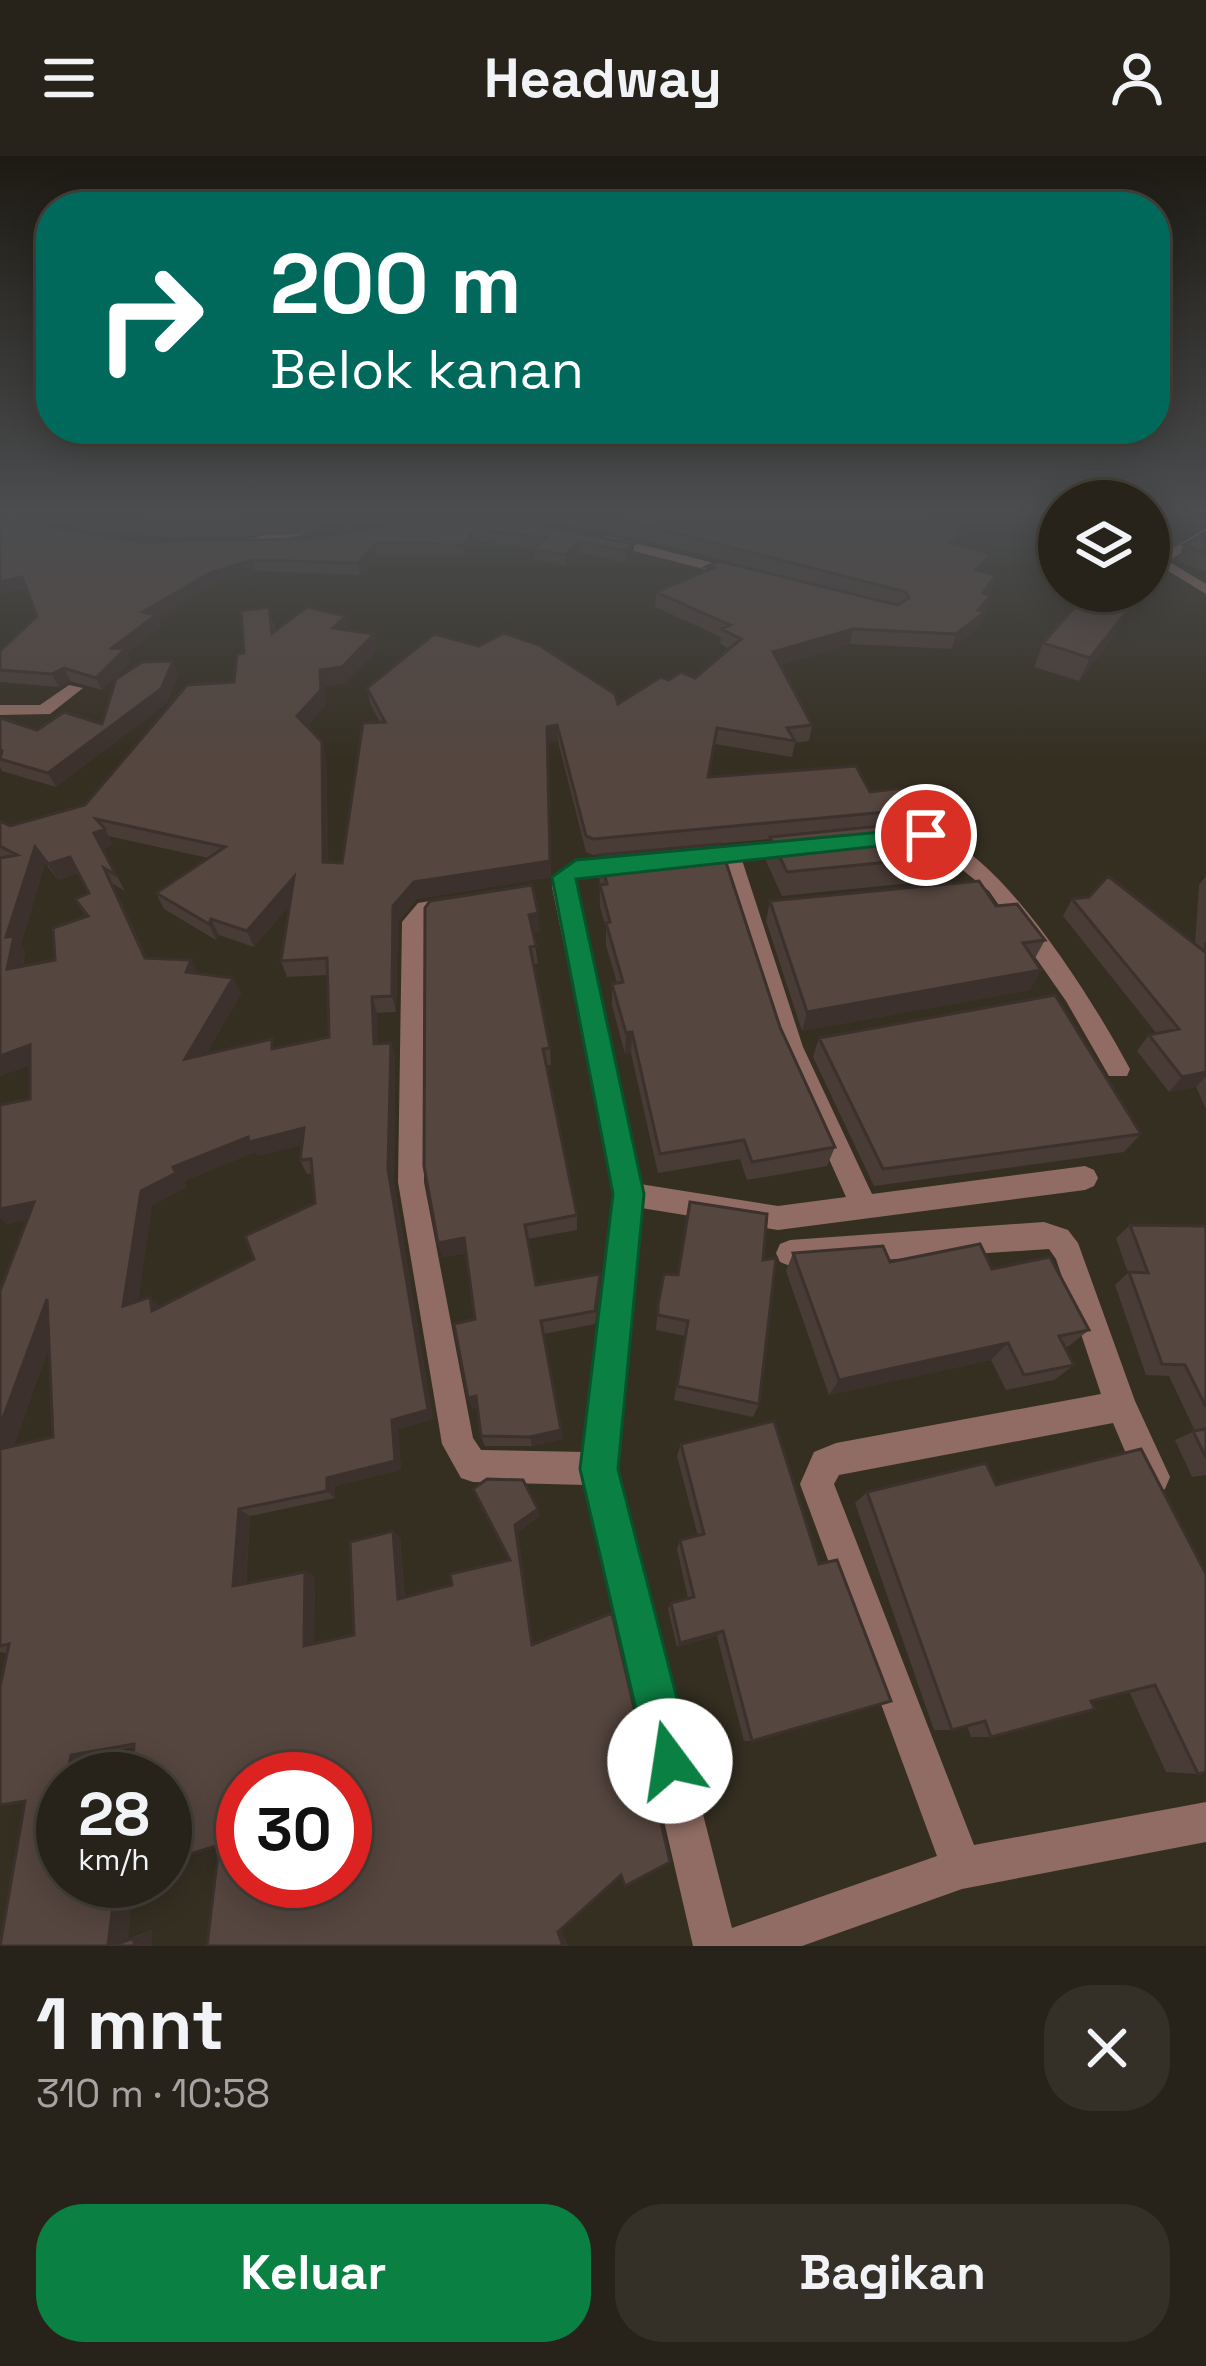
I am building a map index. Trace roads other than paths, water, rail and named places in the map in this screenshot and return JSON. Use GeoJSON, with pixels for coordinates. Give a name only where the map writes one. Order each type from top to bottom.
{"type":"FeatureCollection","features":[{"type":"Feature","properties":{"kind":"street"},"geometry":{"type":"LineString","coordinates":[[0,710],[44,710],[75,688]]}},
{"type":"Feature","properties":{"kind":"street"},"geometry":{"type":"LineString","coordinates":[[912,833],[940,842],[996,886],[1064,997],[1118,1069]]}},
{"type":"Feature","properties":{"kind":"street"},"geometry":{"type":"LineString","coordinates":[[715,1946],[599,1469],[629,1194],[551,889],[576,868],[821,843]]}},
{"type":"Feature","properties":{"kind":"street"},"geometry":{"type":"LineString","coordinates":[[729,852],[763,910],[802,1046],[863,1204]]}},
{"type":"Feature","properties":{"kind":"street"},"geometry":{"type":"LineString","coordinates":[[952,891],[996,886]]}},
{"type":"Feature","properties":{"kind":"street"},"geometry":{"type":"LineString","coordinates":[[471,901],[425,908],[412,922],[411,1182],[458,1444],[473,1466],[599,1469]]}},
{"type":"Feature","properties":{"kind":"street"},"geometry":{"type":"LineString","coordinates":[[629,1194],[778,1218],[1085,1178]]}},
{"type":"Feature","properties":{"kind":"street"},"geometry":{"type":"LineString","coordinates":[[790,1253],[1021,1236],[1058,1239],[1068,1252],[1120,1406],[1168,1510]]}},
{"type":"Feature","properties":{"kind":"street"},"geometry":{"type":"LineString","coordinates":[[962,1868],[817,1484],[820,1474],[836,1459],[1120,1406]]}},
{"type":"Feature","properties":{"kind":"street"},"geometry":{"type":"LineString","coordinates":[[742,1946],[962,1868],[1206,1822]]}}]}
